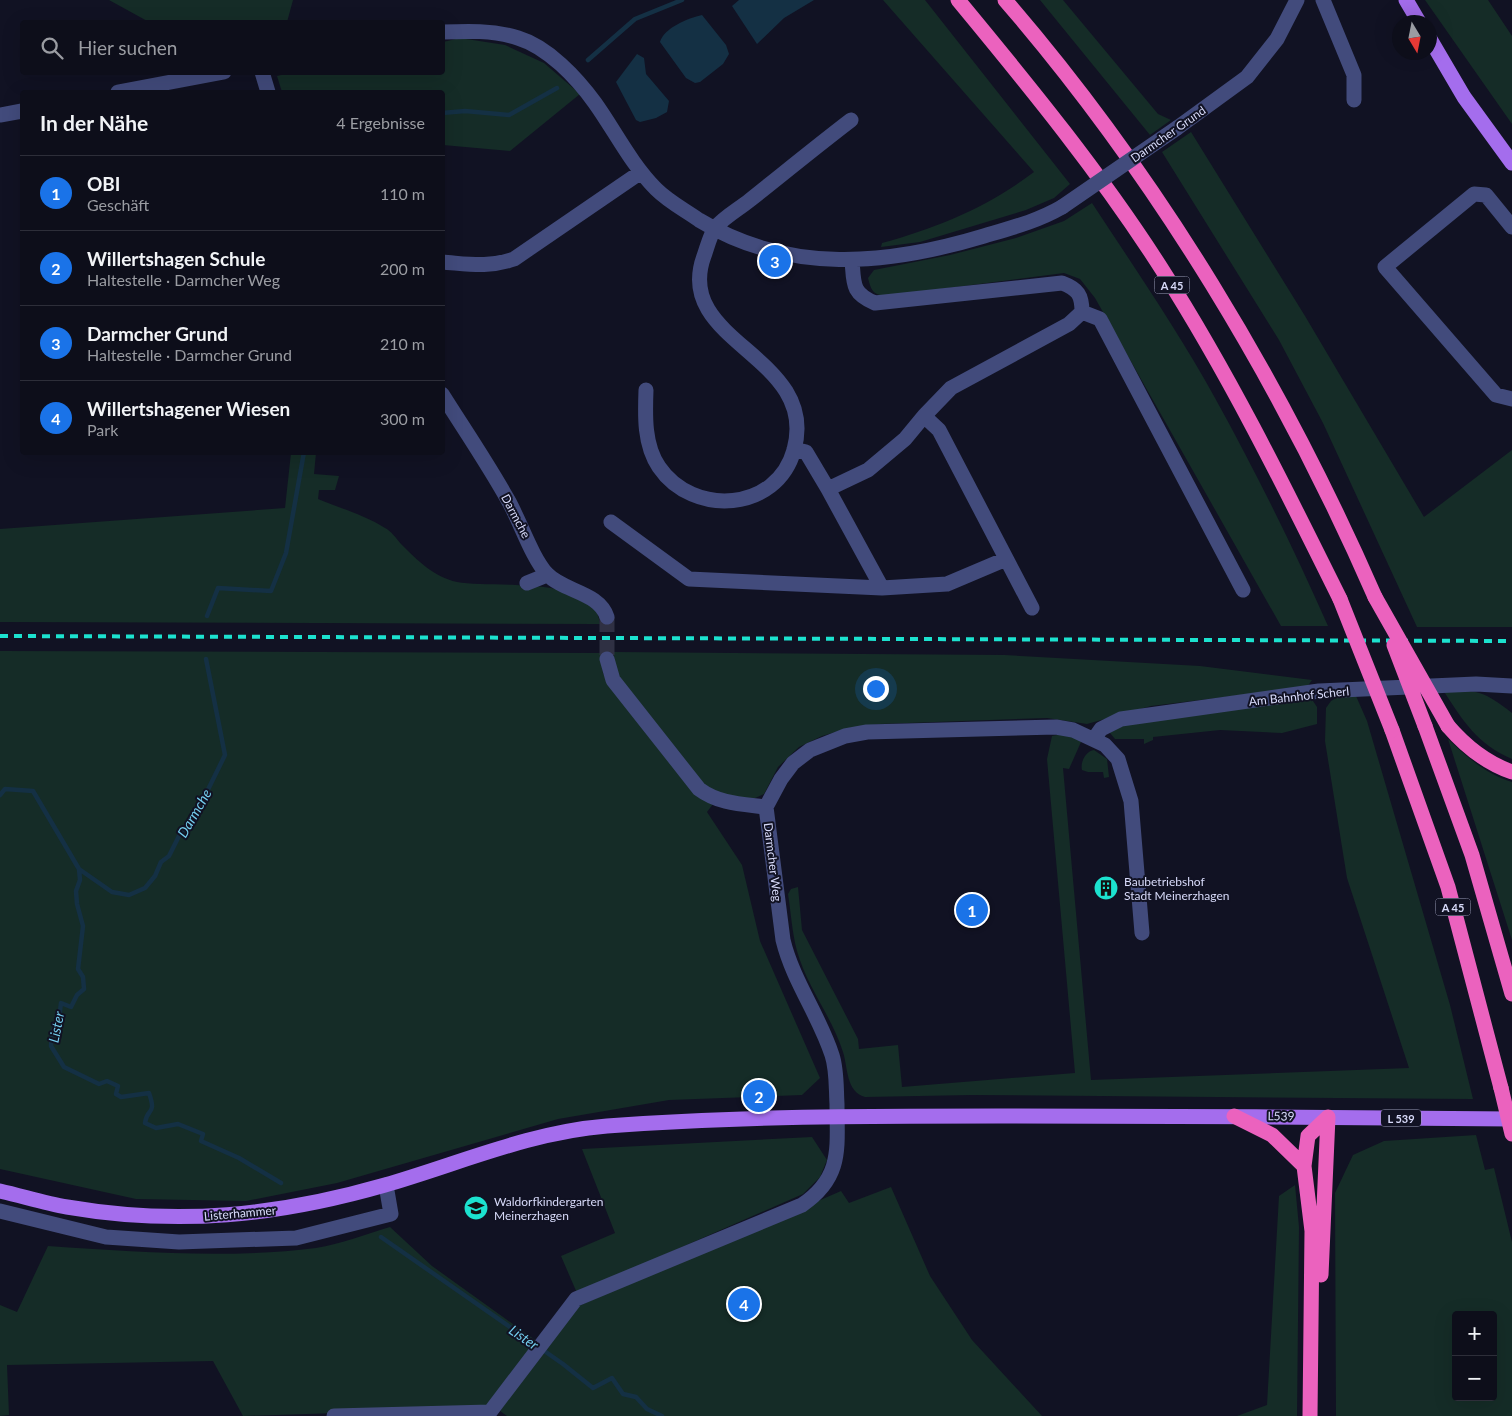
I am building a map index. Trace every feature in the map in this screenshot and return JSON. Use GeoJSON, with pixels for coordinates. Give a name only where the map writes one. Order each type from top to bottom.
{"type":"FeatureCollection","features":[{"type":"Feature","properties":{"kind":"highway","name":"A 45"},"geometry":{"type":"LineString","coordinates":[[958,0],[1068,134],[1162,270],[1218,362],[1280,476],[1340,599],[1392,730],[1448,887],[1512,1134]]}},
{"type":"Feature","properties":{"kind":"highway","name":"A 45"},"geometry":{"type":"LineString","coordinates":[[1005,0],[1100,121],[1191,250],[1253,353],[1309,457],[1351,541],[1425,726],[1472,855],[1512,994]]}},
{"type":"Feature","properties":{"kind":"highway"},"geometry":{"type":"LineString","coordinates":[[1375,597],[1448,726],[1458,738],[1484,759],[1512,772]]}},
{"type":"Feature","properties":{"kind":"highway"},"geometry":{"type":"LineString","coordinates":[[1234,1116],[1272,1135],[1304,1166]]}},
{"type":"Feature","properties":{"kind":"highway"},"geometry":{"type":"LineString","coordinates":[[1310,1416],[1312,1231],[1304,1166],[1308,1136],[1328,1117]]}},
{"type":"Feature","properties":{"kind":"highway"},"geometry":{"type":"LineString","coordinates":[[1319,1416],[1320,1296],[1328,1117]]}},
{"type":"Feature","properties":{"kind":"main road"},"geometry":{"type":"LineString","coordinates":[[1406,0],[1416,15]]}},
{"type":"Feature","properties":{"kind":"main road"},"geometry":{"type":"LineString","coordinates":[[1437,51],[1464,98],[1512,163]]}},
{"type":"Feature","properties":{"kind":"main road","name":"L 539"},"geometry":{"type":"LineString","coordinates":[[837,1118],[1234,1116]]}},
{"type":"Feature","properties":{"kind":"main road","name":"L539"},"geometry":{"type":"LineString","coordinates":[[1234,1116],[1328,1117]]}},
{"type":"Feature","properties":{"kind":"main road","name":"L 539"},"geometry":{"type":"LineString","coordinates":[[1328,1117],[1512,1118]]}},
{"type":"Feature","properties":{"kind":"main road","name":"Listerhammer"},"geometry":{"type":"LineString","coordinates":[[0,1191],[66,1207],[147,1217],[216,1218],[293,1208],[386,1185],[541,1137],[602,1126],[837,1118]]}},
{"type":"Feature","properties":{"kind":"street","name":"Darmcher Grund"},"geometry":{"type":"LineString","coordinates":[[445,32],[476,30],[518,38],[542,50],[580,84],[641,172],[657,190],[674,204],[714,229],[751,246],[777,253],[852,260],[898,257],[952,246],[1038,220],[1062,207],[1247,77],[1277,39],[1297,0]]}},
{"type":"Feature","properties":{"kind":"street"},"geometry":{"type":"LineString","coordinates":[[1323,0],[1354,75],[1354,100]]}},
{"type":"Feature","properties":{"kind":"street"},"geometry":{"type":"LineString","coordinates":[[129,90],[208,75]]}},
{"type":"Feature","properties":{"kind":"street"},"geometry":{"type":"LineString","coordinates":[[263,75],[267,90]]}},
{"type":"Feature","properties":{"kind":"street"},"geometry":{"type":"LineString","coordinates":[[0,115],[20,111]]}},
{"type":"Feature","properties":{"kind":"street"},"geometry":{"type":"LineString","coordinates":[[646,390],[645,417],[650,446],[659,466],[674,484],[693,496],[728,502],[751,497],[774,483],[789,462],[794,449],[796,429],[794,409],[786,388],[772,372],[712,318],[701,296],[700,269],[714,229],[851,120]]}},
{"type":"Feature","properties":{"kind":"street"},"geometry":{"type":"LineString","coordinates":[[445,262],[484,266],[496,265],[514,259],[641,172]]}},
{"type":"Feature","properties":{"kind":"street"},"geometry":{"type":"LineString","coordinates":[[1510,398],[1496,395],[1385,267],[1474,194],[1486,195],[1512,227]]}},
{"type":"Feature","properties":{"kind":"street"},"geometry":{"type":"LineString","coordinates":[[828,489],[868,470],[904,438],[951,388],[1069,324],[1082,312],[1082,298],[1076,288],[1062,283],[875,302],[863,298],[855,290],[852,260]]}},
{"type":"Feature","properties":{"kind":"street"},"geometry":{"type":"LineString","coordinates":[[1082,312],[1100,319],[1243,590]]}},
{"type":"Feature","properties":{"kind":"street","name":"Darmche"},"geometry":{"type":"LineString","coordinates":[[445,399],[508,500],[547,575],[560,584],[601,605],[607,617]]}},
{"type":"Feature","properties":{"kind":"street"},"geometry":{"type":"LineString","coordinates":[[924,416],[939,430],[1032,608]]}},
{"type":"Feature","properties":{"kind":"street"},"geometry":{"type":"LineString","coordinates":[[794,449],[806,452],[882,588]]}},
{"type":"Feature","properties":{"kind":"street"},"geometry":{"type":"LineString","coordinates":[[611,522],[689,579],[882,588],[947,584],[1006,559]]}},
{"type":"Feature","properties":{"kind":"street"},"geometry":{"type":"LineString","coordinates":[[526,582],[547,575]]}},
{"type":"Feature","properties":{"kind":"street"},"geometry":{"type":"LineString","coordinates":[[607,659],[613,680],[698,789],[710,798],[766,807]]}},
{"type":"Feature","properties":{"kind":"street","name":"Am Bahnhof Scherl"},"geometry":{"type":"LineString","coordinates":[[1094,739],[1101,729],[1122,720],[1319,691],[1476,684],[1512,686]]}},
{"type":"Feature","properties":{"kind":"street","name":"Darmcher Weg"},"geometry":{"type":"LineString","coordinates":[[492,1414],[576,1300],[802,1205],[819,1193],[829,1177],[837,1156],[836,1076],[833,1057],[788,961],[783,940],[766,807],[780,779],[793,763],[810,750],[845,736],[888,731],[1033,726],[1073,730],[1094,739],[1112,750],[1126,778],[1131,801],[1142,933]]}},
{"type":"Feature","properties":{"kind":"street"},"geometry":{"type":"LineString","coordinates":[[0,1211],[106,1237],[179,1242],[296,1238],[391,1214],[386,1185]]}},
{"type":"Feature","properties":{"kind":"street"},"geometry":{"type":"LineString","coordinates":[[334,1416],[492,1414]]}},
{"type":"Feature","properties":{"kind":"green space"},"geometry":{"type":"Polygon","coordinates":[[[109,0],[293,0],[288,20],[145,20],[109,0]]]}},
{"type":"Feature","properties":{"kind":"green space"},"geometry":{"type":"Polygon","coordinates":[[[883,0],[925,0],[1070,184],[1054,198],[1026,210],[920,242],[881,247],[882,243],[942,223],[980,206],[1034,172],[883,0]]]}},
{"type":"Feature","properties":{"kind":"green space"},"geometry":{"type":"Polygon","coordinates":[[[1040,0],[1063,0],[1158,114],[1171,120],[1150,135],[1040,0]]]}},
{"type":"Feature","properties":{"kind":"green space"},"geometry":{"type":"Polygon","coordinates":[[[1425,0],[1488,0],[1512,36],[1512,124],[1437,15],[1425,0]]]}},
{"type":"Feature","properties":{"kind":"green space"},"geometry":{"type":"Polygon","coordinates":[[[460,38],[505,45],[544,63],[580,94],[510,151],[445,145],[445,90],[281,90],[277,76],[445,75],[445,42],[460,38]]]}},
{"type":"Feature","properties":{"kind":"green space"},"geometry":{"type":"Polygon","coordinates":[[[1191,132],[1305,316],[1424,517],[1512,450],[1512,627],[1417,627],[1323,423],[1279,340],[1162,152],[1191,132]]]}},
{"type":"Feature","properties":{"kind":"green space"},"geometry":{"type":"Polygon","coordinates":[[[1092,203],[1171,324],[1215,398],[1274,511],[1328,626],[1281,626],[1095,298],[1080,279],[1064,273],[886,296],[875,293],[870,286],[868,278],[874,270],[950,255],[1016,238],[1064,221],[1092,203]]]}},
{"type":"Feature","properties":{"kind":"green space"},"geometry":{"type":"Polygon","coordinates":[[[291,455],[316,455],[314,474],[339,476],[335,490],[319,490],[318,499],[361,515],[387,529],[420,562],[433,572],[457,582],[540,586],[562,590],[581,597],[594,608],[600,624],[0,622],[0,529],[285,508],[291,455]]]}},
{"type":"Feature","properties":{"kind":"green space"},"geometry":{"type":"Polygon","coordinates":[[[0,651],[601,653],[603,673],[610,687],[713,804],[707,812],[742,865],[760,941],[820,1078],[802,1095],[669,1100],[558,1119],[337,1183],[246,1201],[136,1199],[0,1169],[0,651]]]}},
{"type":"Feature","properties":{"kind":"green space"},"geometry":{"type":"Polygon","coordinates":[[[613,652],[1004,655],[1200,666],[1312,680],[1307,687],[1151,706],[1087,724],[1047,718],[880,724],[849,728],[822,736],[799,747],[778,767],[764,794],[753,799],[728,797],[701,784],[618,678],[613,652]]]}},
{"type":"Feature","properties":{"kind":"green space"},"geometry":{"type":"Polygon","coordinates":[[[1443,690],[1465,690],[1480,693],[1512,713],[1512,759],[1480,739],[1457,712],[1443,690]]]}},
{"type":"Feature","properties":{"kind":"green space"},"geometry":{"type":"Polygon","coordinates":[[[1340,696],[1356,696],[1367,721],[1450,1005],[1473,1099],[971,1095],[865,1097],[854,1090],[849,1079],[843,1052],[833,1027],[801,964],[793,930],[788,894],[791,889],[798,887],[802,930],[858,1039],[859,1049],[898,1045],[902,1087],[1075,1073],[1047,759],[1052,736],[1062,734],[1079,739],[1081,742],[1069,769],[1063,768],[1091,1080],[1409,1068],[1347,878],[1325,741],[1326,708],[1331,701],[1340,696]]]}},
{"type":"Feature","properties":{"kind":"green space"},"geometry":{"type":"Polygon","coordinates":[[[1311,698],[1317,707],[1317,724],[1282,733],[1220,730],[1153,737],[1153,740],[1144,744],[1144,739],[1115,739],[1110,733],[1112,726],[1311,698]]]}},
{"type":"Feature","properties":{"kind":"green space"},"geometry":{"type":"Polygon","coordinates":[[[1448,739],[1478,765],[1494,775],[1512,782],[1512,940],[1448,739]]]}},
{"type":"Feature","properties":{"kind":"green space"},"geometry":{"type":"Polygon","coordinates":[[[1094,750],[1107,759],[1109,777],[1104,778],[1103,772],[1082,770],[1084,757],[1088,752],[1094,750]]]}},
{"type":"Feature","properties":{"kind":"green space"},"geometry":{"type":"Polygon","coordinates":[[[1476,1135],[1485,1170],[1494,1168],[1512,1242],[1512,1416],[1336,1416],[1335,1193],[1353,1155],[1384,1141],[1476,1135]]]}},
{"type":"Feature","properties":{"kind":"green space"},"geometry":{"type":"Polygon","coordinates":[[[812,1137],[827,1160],[820,1177],[803,1194],[577,1293],[561,1256],[615,1233],[582,1149],[812,1137]]]}},
{"type":"Feature","properties":{"kind":"green space"},"geometry":{"type":"Polygon","coordinates":[[[1295,1185],[1299,1227],[1297,1416],[1237,1416],[1267,1405],[1279,1196],[1295,1185]]]}},
{"type":"Feature","properties":{"kind":"green space"},"geometry":{"type":"Polygon","coordinates":[[[891,1187],[930,1276],[972,1340],[1042,1416],[507,1416],[500,1411],[567,1311],[841,1191],[849,1203],[891,1187]]]}},
{"type":"Feature","properties":{"kind":"green space"},"geometry":{"type":"Polygon","coordinates":[[[390,1227],[432,1266],[538,1342],[488,1408],[243,1416],[213,1361],[7,1365],[9,1415],[0,1416],[0,1305],[17,1312],[48,1246],[182,1253],[250,1253],[316,1248],[390,1227]]]}},
{"type":"Feature","properties":{"kind":"water"},"geometry":{"type":"Polygon","coordinates":[[[739,0],[814,0],[784,18],[757,44],[732,6],[739,0]]]}},
{"type":"Feature","properties":{"kind":"water"},"geometry":{"type":"Polygon","coordinates":[[[702,15],[726,45],[729,54],[723,64],[700,82],[695,83],[686,78],[660,42],[662,37],[671,28],[702,15]]]}},
{"type":"Feature","properties":{"kind":"water"},"geometry":{"type":"Polygon","coordinates":[[[637,54],[644,58],[646,74],[669,101],[667,112],[656,118],[640,122],[636,120],[616,82],[637,54]]]}},
{"type":"Feature","properties":{"kind":"waterway","name":"Darmche"},"geometry":{"type":"LineString","coordinates":[[588,60],[635,19],[682,0]]}},
{"type":"Feature","properties":{"kind":"waterway","name":"Darmche"},"geometry":{"type":"LineString","coordinates":[[445,113],[465,111],[509,115],[557,88]]}},
{"type":"Feature","properties":{"kind":"waterway","name":"Darmche"},"geometry":{"type":"LineString","coordinates":[[207,616],[218,588],[271,591],[286,553],[303,455]]}},
{"type":"Feature","properties":{"kind":"waterway","name":"Darmche"},"geometry":{"type":"LineString","coordinates":[[79,869],[112,892],[129,895],[145,888],[155,876],[161,862],[169,856],[180,834],[194,818],[225,755],[206,659]]}},
{"type":"Feature","properties":{"kind":"waterway","name":"Lister"},"geometry":{"type":"LineString","coordinates":[[0,795],[5,789],[33,791],[79,869],[80,880],[76,891],[77,904],[83,926],[78,969],[83,977],[84,989],[77,995],[71,1007],[61,1003],[59,1019],[52,1032],[51,1046],[64,1067],[99,1084],[107,1081],[118,1086],[116,1094],[121,1097],[149,1093],[152,1108],[145,1123],[156,1128],[178,1124],[203,1134],[201,1141],[239,1158],[281,1183]]}},
{"type":"Feature","properties":{"kind":"waterway","name":"Lister"},"geometry":{"type":"LineString","coordinates":[[381,1237],[563,1364],[593,1388],[612,1378],[623,1394],[636,1397],[647,1409],[662,1416]]}},
{"type":"Feature","properties":{"kind":"tunnel"},"geometry":{"type":"LineString","coordinates":[[607,617],[607,659]]}},
{"type":"Feature","properties":{"kind":"railway"},"geometry":{"type":"LineString","coordinates":[[0,636],[1512,641]]}},
{"type":"Feature","properties":{"kind":"place","name":"Darmcher Grund"},"geometry":{"type":"Point","coordinates":[775,261]}},
{"type":"Feature","properties":{"kind":"place","name":"Baubetriebshof Stadt Meinerzhagen"},"geometry":{"type":"Point","coordinates":[1106,888]}},
{"type":"Feature","properties":{"kind":"place","name":"OBI"},"geometry":{"type":"Point","coordinates":[972,910]}},
{"type":"Feature","properties":{"kind":"place","name":"Willertshagen Schule"},"geometry":{"type":"Point","coordinates":[759,1096]}},
{"type":"Feature","properties":{"kind":"place","name":"Waldorfkindergarten Meinerzhagen"},"geometry":{"type":"Point","coordinates":[476,1208]}},
{"type":"Feature","properties":{"kind":"place","name":"Willertshagener Wiesen"},"geometry":{"type":"Point","coordinates":[744,1304]}}]}
